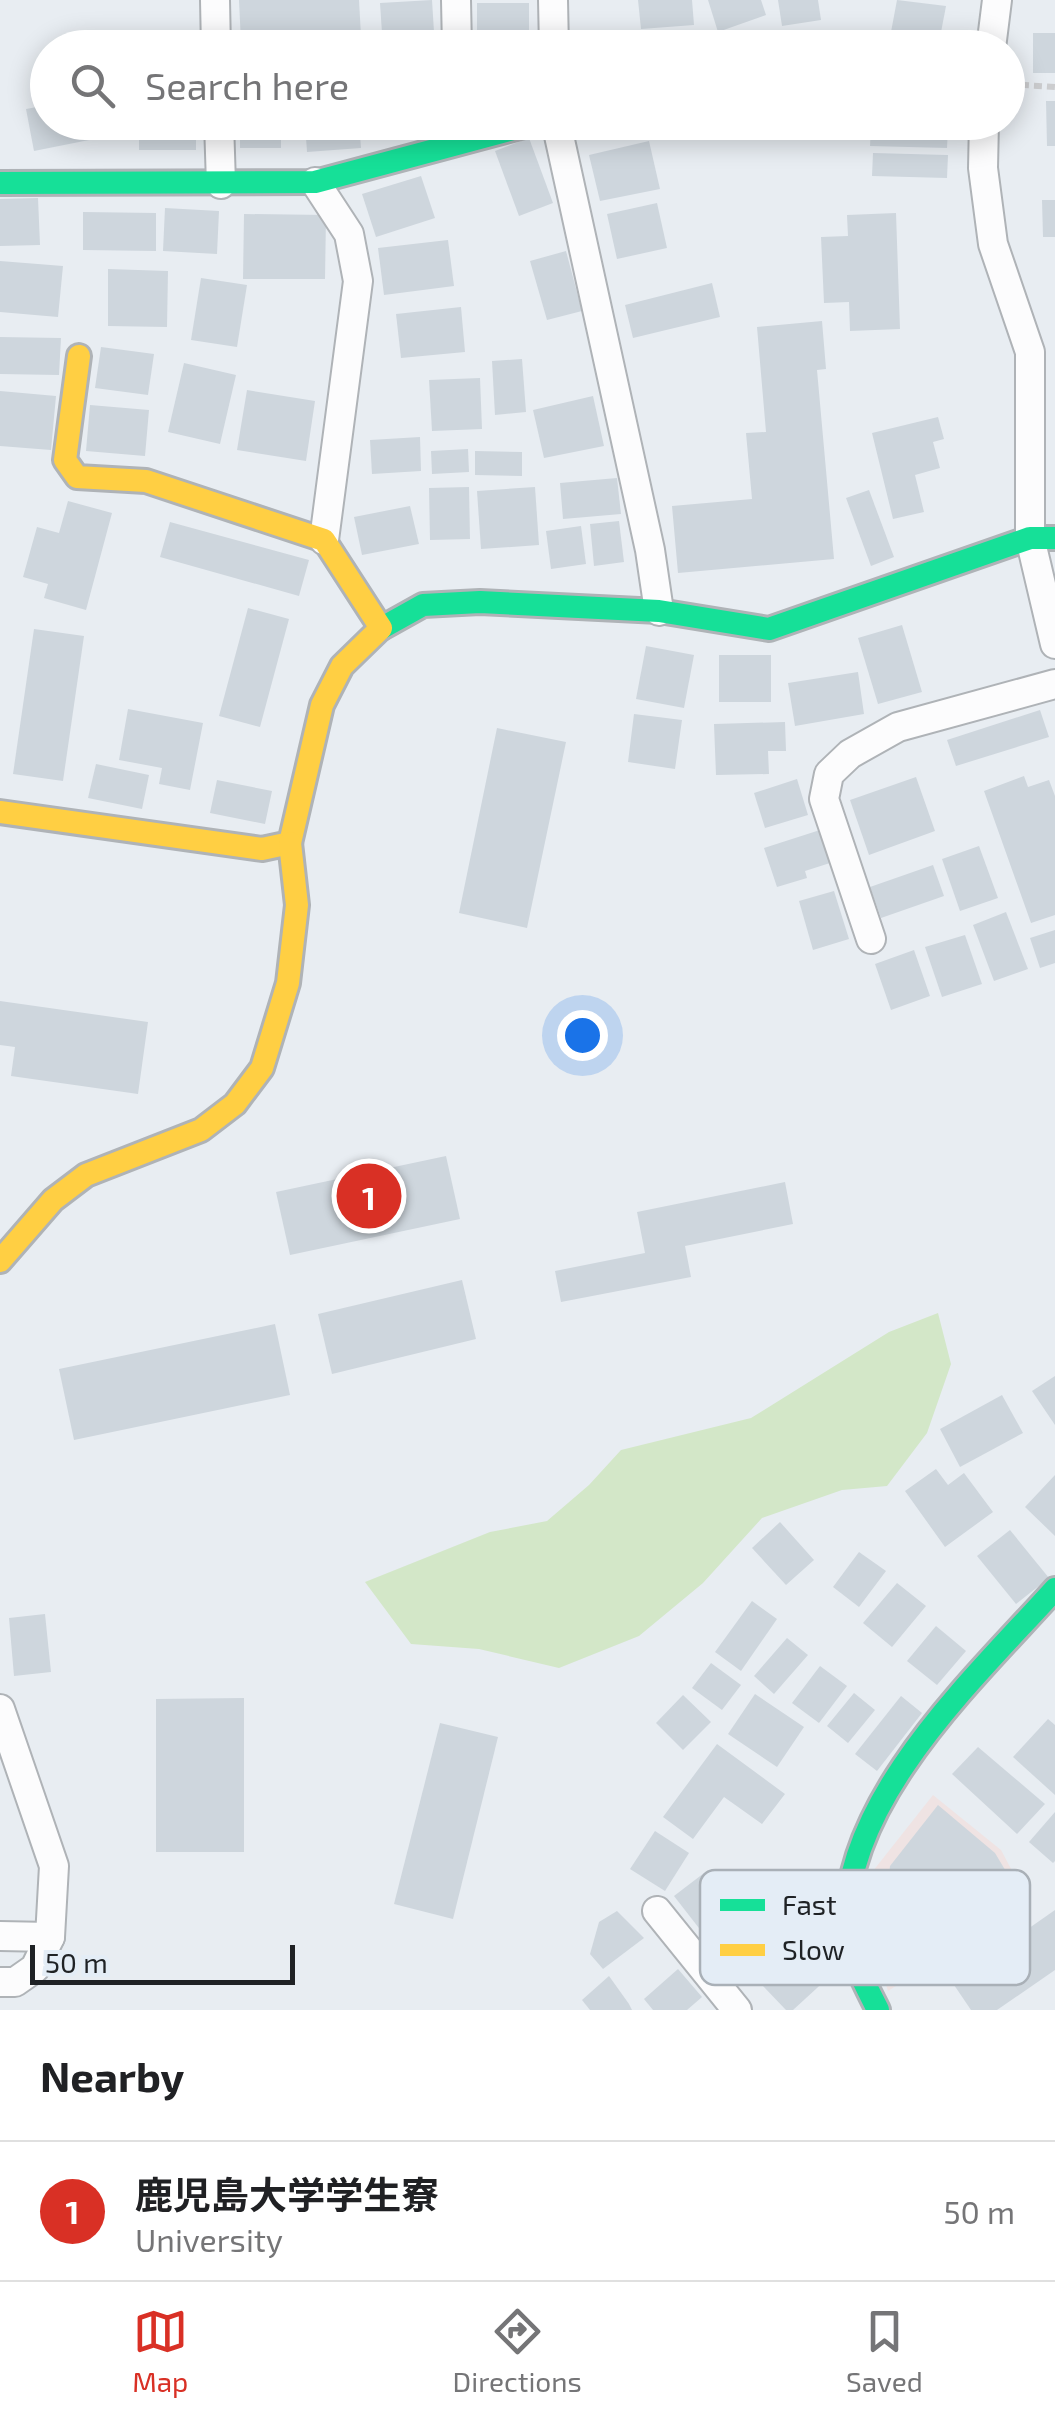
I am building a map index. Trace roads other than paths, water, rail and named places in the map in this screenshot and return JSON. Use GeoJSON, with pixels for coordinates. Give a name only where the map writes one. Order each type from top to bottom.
{"type":"FeatureCollection","features":[{"type":"Feature","properties":{"kind":"street"},"geometry":{"type":"LineString","coordinates":[[214,0],[215,30]]}},
{"type":"Feature","properties":{"kind":"street"},"geometry":{"type":"LineString","coordinates":[[456,0],[457,30]]}},
{"type":"Feature","properties":{"kind":"street"},"geometry":{"type":"LineString","coordinates":[[554,0],[554,30]]}},
{"type":"Feature","properties":{"kind":"street"},"geometry":{"type":"LineString","coordinates":[[993,30],[997,0]]}},
{"type":"Feature","properties":{"kind":"street"},"geometry":{"type":"LineString","coordinates":[[220,140],[221,184]]}},
{"type":"Feature","properties":{"kind":"street"},"geometry":{"type":"LineString","coordinates":[[0,183],[315,182],[438,140]]}},
{"type":"Feature","properties":{"kind":"street"},"geometry":{"type":"LineString","coordinates":[[560,140],[650,550],[659,611]]}},
{"type":"Feature","properties":{"kind":"street"},"geometry":{"type":"LineString","coordinates":[[983,140],[982,168],[992,244],[1030,352],[1042,538],[1055,644]]}},
{"type":"Feature","properties":{"kind":"street"},"geometry":{"type":"LineString","coordinates":[[315,182],[349,234],[358,281],[324,540]]}},
{"type":"Feature","properties":{"kind":"street"},"geometry":{"type":"LineString","coordinates":[[78,356],[65,460],[76,477],[146,481],[324,540],[381,628]]}},
{"type":"Feature","properties":{"kind":"street"},"geometry":{"type":"LineString","coordinates":[[0,1262],[52,1200],[86,1175],[202,1130],[234,1104],[262,1068],[288,983],[297,905],[290,842],[322,705],[342,666],[381,628],[422,605],[480,602],[659,611],[770,629],[1042,538]]}},
{"type":"Feature","properties":{"kind":"street"},"geometry":{"type":"LineString","coordinates":[[871,939],[824,799],[828,774],[850,754],[898,727],[1055,684]]}},
{"type":"Feature","properties":{"kind":"street"},"geometry":{"type":"LineString","coordinates":[[0,812],[262,849],[290,842]]}},
{"type":"Feature","properties":{"kind":"street"},"geometry":{"type":"LineString","coordinates":[[855,1870],[869,1822],[911,1756],[1055,1589]]}},
{"type":"Feature","properties":{"kind":"street"},"geometry":{"type":"LineString","coordinates":[[0,1709],[54,1866],[50,1937],[36,1968],[16,1982],[0,1982]]}},
{"type":"Feature","properties":{"kind":"street"},"geometry":{"type":"LineString","coordinates":[[657,1911],[700,1964]]}},
{"type":"Feature","properties":{"kind":"street"},"geometry":{"type":"LineString","coordinates":[[0,1936],[50,1937]]}},
{"type":"Feature","properties":{"kind":"street"},"geometry":{"type":"LineString","coordinates":[[717,1985],[737,2010]]}},
{"type":"Feature","properties":{"kind":"place","name":"鹿児島大学学生寮"},"geometry":{"type":"Point","coordinates":[369,1196]}}]}
